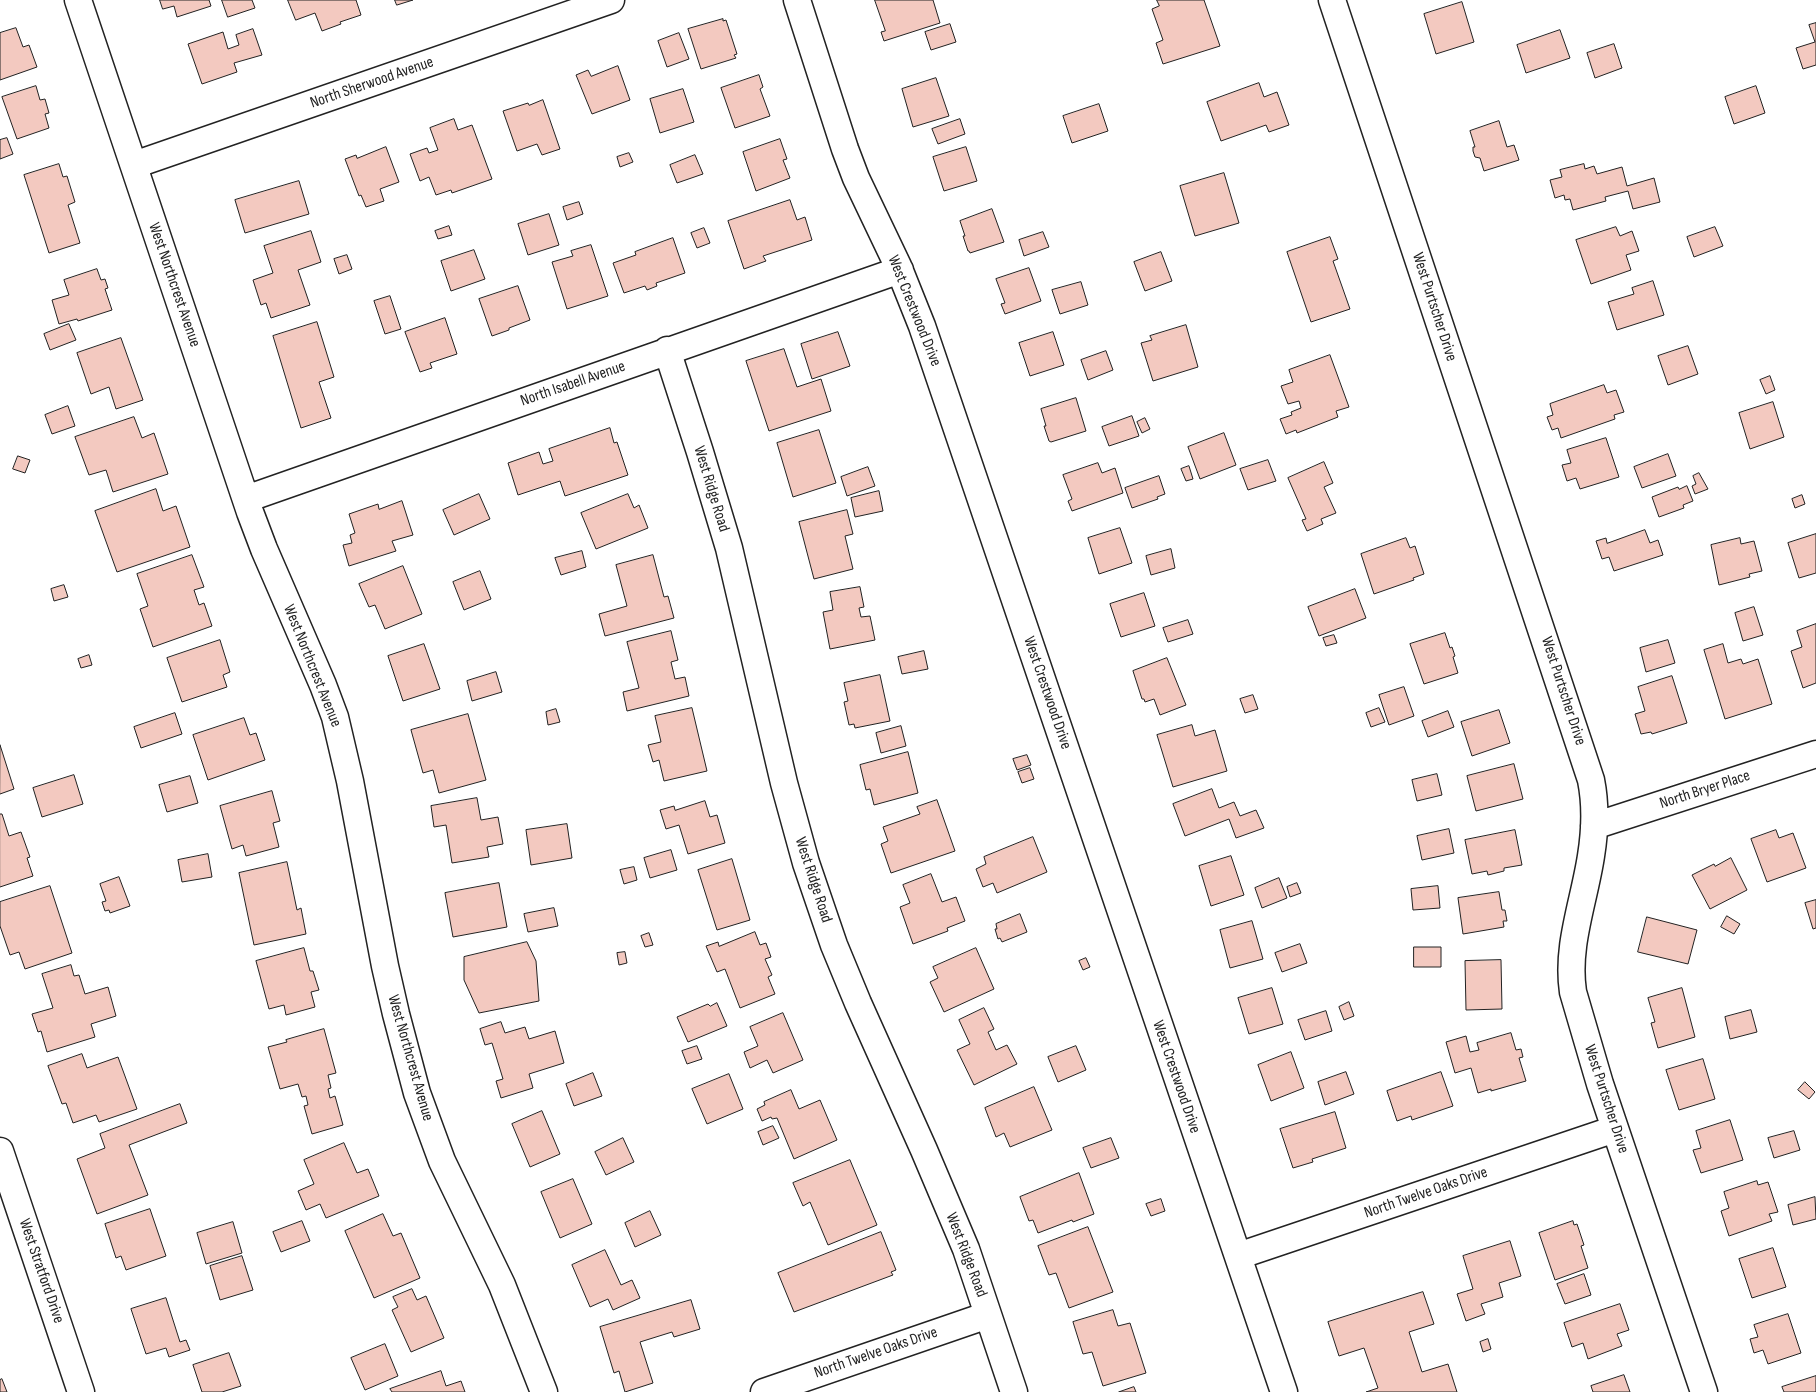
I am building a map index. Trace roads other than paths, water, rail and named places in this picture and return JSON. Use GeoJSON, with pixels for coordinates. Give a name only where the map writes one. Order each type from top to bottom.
{"type":"FeatureCollection","features":[{"type":"Feature","properties":{"kind":"street","name":"West Northcrest Avenue"},"geometry":{"type":"LineString","coordinates":[[78,0],[246,499],[264,549],[335,717],[350,781],[385,966],[417,1094],[442,1161],[502,1285],[544,1392]]}},
{"type":"Feature","properties":{"kind":"street","name":"North Sherwood Avenue"},"geometry":{"type":"LineString","coordinates":[[134,166],[611,0]]}},
{"type":"Feature","properties":{"kind":"street","name":"West Crestwood Drive"},"geometry":{"type":"LineString","coordinates":[[797,0],[853,171],[911,294],[1284,1392]]}},
{"type":"Feature","properties":{"kind":"street","name":"West Purtscher Drive"},"geometry":{"type":"LineString","coordinates":[[1332,0],[1587,764],[1593,792],[1594,826],[1591,857],[1574,936],[1570,978],[1579,1017],[1615,1129],[1704,1392]]}},
{"type":"Feature","properties":{"kind":"street","name":"North Isabell Avenue"},"geometry":{"type":"LineString","coordinates":[[246,499],[666,350],[900,270]]}},
{"type":"Feature","properties":{"kind":"street","name":"West Ridge Road"},"geometry":{"type":"LineString","coordinates":[[666,350],[729,548],[782,775],[806,863],[834,945],[854,995],[966,1249],[1014,1392]]}},
{"type":"Feature","properties":{"kind":"street","name":"North Bryer Place"},"geometry":{"type":"LineString","coordinates":[[1594,826],[1816,754]]}},
{"type":"Feature","properties":{"kind":"street","name":"North Twelve Oaks Drive"},"geometry":{"type":"LineString","coordinates":[[1238,1256],[1615,1129]]}},
{"type":"Feature","properties":{"kind":"street","name":"West Stratford Drive"},"geometry":{"type":"LineString","coordinates":[[0,1151],[81,1392]]}},
{"type":"Feature","properties":{"kind":"street","name":"North Twelve Oaks Drive"},"geometry":{"type":"LineString","coordinates":[[764,1392],[988,1315]]}}]}
